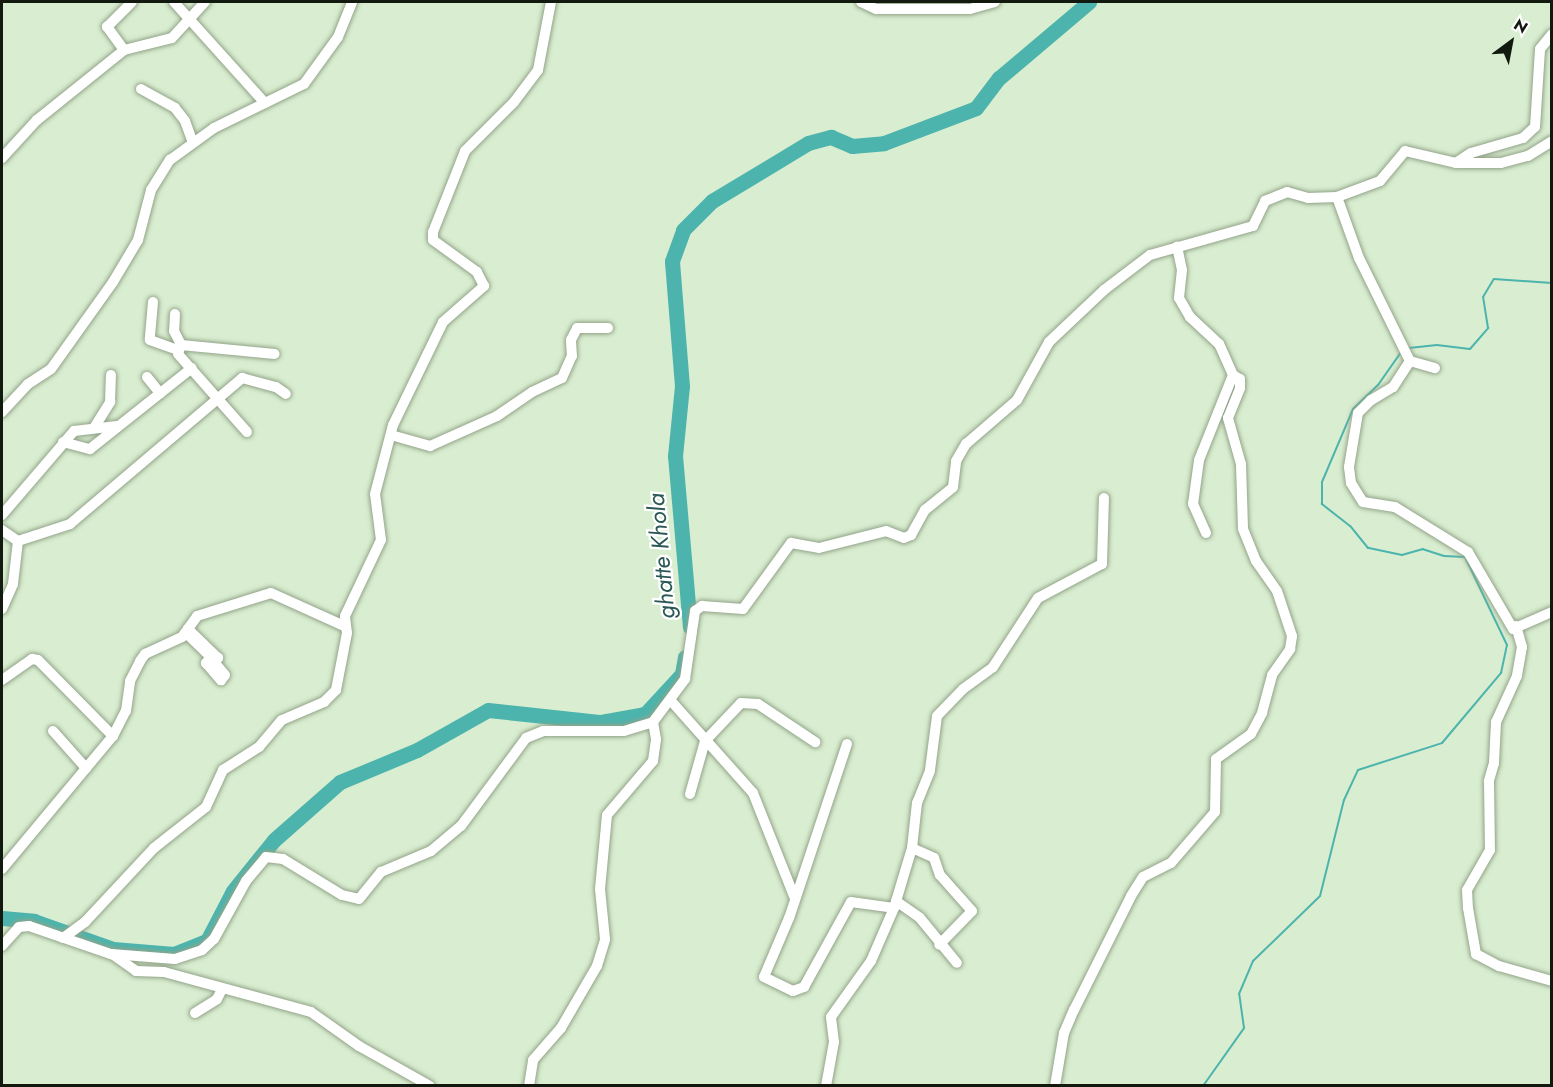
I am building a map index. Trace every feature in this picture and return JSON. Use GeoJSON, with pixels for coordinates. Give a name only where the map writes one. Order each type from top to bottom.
{"type":"FeatureCollection","features":[{"type":"Feature","properties":{"kind":"street"},"geometry":{"type":"LineString","coordinates":[[124,50],[107,27],[132,2]]}},
{"type":"Feature","properties":{"kind":"street"},"geometry":{"type":"LineString","coordinates":[[174,2],[191,18],[265,103]]}},
{"type":"Feature","properties":{"kind":"street"},"geometry":{"type":"LineString","coordinates":[[2,158],[37,120],[124,50],[172,38],[205,2]]}},
{"type":"Feature","properties":{"kind":"street"},"geometry":{"type":"LineString","coordinates":[[2,412],[60,358],[138,240],[147,201],[170,160],[193,143],[265,103],[298,88],[308,79],[338,38],[352,2]]}},
{"type":"Feature","properties":{"kind":"street"},"geometry":{"type":"LineString","coordinates":[[63,938],[84,922],[154,848],[206,807],[223,770],[259,747],[282,720],[330,698],[340,671],[344,626],[351,597],[381,540],[375,494],[392,435],[439,329],[451,313],[484,286],[477,272],[445,251],[432,236],[465,151],[514,102],[537,70],[551,2]]}},
{"type":"Feature","properties":{"kind":"street"},"geometry":{"type":"LineString","coordinates":[[861,2],[876,9],[970,9],[995,2]]}},
{"type":"Feature","properties":{"kind":"street"},"geometry":{"type":"LineString","coordinates":[[1456,163],[1471,153],[1523,138],[1535,127],[1540,49],[1551,34]]}},
{"type":"Feature","properties":{"kind":"street"},"geometry":{"type":"LineString","coordinates":[[141,88],[175,108],[185,121],[193,143]]}},
{"type":"Feature","properties":{"kind":"street"},"geometry":{"type":"LineString","coordinates":[[2,946],[19,927],[29,926],[111,954],[175,959],[202,950],[214,939],[246,881],[266,857],[284,859],[342,895],[359,899],[381,872],[431,850],[461,826],[526,738],[543,731],[624,731],[653,722],[672,702],[685,679],[695,611],[702,606],[743,609],[791,543],[819,548],[886,531],[904,538],[911,536],[925,510],[953,486],[956,461],[966,444],[1017,400],[1049,342],[1104,290],[1150,255],[1253,226],[1265,201],[1287,192],[1308,198],[1337,196],[1380,181],[1405,151],[1456,163],[1501,163],[1528,156],[1551,141]]}},
{"type":"Feature","properties":{"kind":"street"},"geometry":{"type":"LineString","coordinates":[[1337,196],[1359,258],[1410,361],[1435,368]]}},
{"type":"Feature","properties":{"kind":"street"},"geometry":{"type":"LineString","coordinates":[[1055,1086],[1064,1034],[1131,896],[1143,877],[1171,863],[1215,812],[1216,759],[1251,734],[1262,713],[1272,675],[1290,649],[1289,618],[1277,591],[1256,561],[1243,528],[1241,464],[1228,418],[1240,388],[1240,379],[1233,375],[1219,344],[1190,317],[1179,298],[1182,270],[1178,247]]}},
{"type":"Feature","properties":{"kind":"street"},"geometry":{"type":"LineString","coordinates":[[153,302],[150,340],[179,347],[275,354]]}},
{"type":"Feature","properties":{"kind":"street"},"geometry":{"type":"LineString","coordinates":[[175,314],[174,331],[179,347],[192,368],[247,432]]}},
{"type":"Feature","properties":{"kind":"street"},"geometry":{"type":"LineString","coordinates":[[392,435],[430,446],[497,416],[561,378],[572,356],[577,328],[608,328]]}},
{"type":"Feature","properties":{"kind":"street"},"geometry":{"type":"LineString","coordinates":[[1410,361],[1394,387],[1371,400],[1358,413],[1349,467],[1351,483],[1363,502],[1395,507],[1468,552],[1509,626],[1513,629],[1551,612]]}},
{"type":"Feature","properties":{"kind":"street"},"geometry":{"type":"LineString","coordinates":[[63,442],[90,449],[192,368]]}},
{"type":"Feature","properties":{"kind":"street"},"geometry":{"type":"LineString","coordinates":[[94,428],[110,402],[111,375]]}},
{"type":"Feature","properties":{"kind":"street"},"geometry":{"type":"LineString","coordinates":[[1206,533],[1193,504],[1199,460],[1233,375]]}},
{"type":"Feature","properties":{"kind":"street"},"geometry":{"type":"LineString","coordinates":[[147,377],[160,393]]}},
{"type":"Feature","properties":{"kind":"street"},"geometry":{"type":"LineString","coordinates":[[18,541],[70,524],[242,378],[276,387],[286,394]]}},
{"type":"Feature","properties":{"kind":"street"},"geometry":{"type":"LineString","coordinates":[[2,515],[74,431],[117,426]]}},
{"type":"Feature","properties":{"kind":"street"},"geometry":{"type":"LineString","coordinates":[[826,1086],[834,1042],[831,1017],[871,962],[895,904],[912,848],[917,803],[930,771],[937,716],[963,689],[993,667],[1038,598],[1102,564],[1104,498]]}},
{"type":"Feature","properties":{"kind":"street"},"geometry":{"type":"LineString","coordinates":[[2,530],[18,541]]}},
{"type":"Feature","properties":{"kind":"street"},"geometry":{"type":"LineString","coordinates":[[2,609],[13,584],[18,541]]}},
{"type":"Feature","properties":{"kind":"street"},"geometry":{"type":"LineString","coordinates":[[2,869],[113,736],[126,711],[130,681],[145,654],[187,631],[197,616],[271,593],[344,626]]}},
{"type":"Feature","properties":{"kind":"street"},"geometry":{"type":"LineString","coordinates":[[1516,626],[1522,647],[1517,676],[1496,722],[1494,763],[1489,781],[1490,850],[1467,890],[1468,908],[1476,954],[1498,966],[1551,981]]}},
{"type":"Feature","properties":{"kind":"street"},"geometry":{"type":"LineString","coordinates":[[187,631],[218,658],[214,662],[225,675],[221,680],[206,663],[211,657],[187,631]]}},
{"type":"Feature","properties":{"kind":"street"},"geometry":{"type":"LineString","coordinates":[[2,680],[32,659],[38,660],[113,736]]}},
{"type":"Feature","properties":{"kind":"street"},"geometry":{"type":"LineString","coordinates":[[672,702],[753,793],[794,896]]}},
{"type":"Feature","properties":{"kind":"street"},"geometry":{"type":"LineString","coordinates":[[690,794],[705,741],[741,703],[758,705],[815,742]]}},
{"type":"Feature","properties":{"kind":"street"},"geometry":{"type":"LineString","coordinates":[[529,1086],[533,1060],[561,1028],[597,966],[605,939],[600,889],[607,814],[653,761],[656,750],[653,722]]}},
{"type":"Feature","properties":{"kind":"street"},"geometry":{"type":"LineString","coordinates":[[53,731],[86,768]]}},
{"type":"Feature","properties":{"kind":"street"},"geometry":{"type":"LineString","coordinates":[[848,744],[794,896],[784,931],[762,974],[768,981],[793,991],[804,987],[851,902],[895,904],[920,918],[939,945],[957,963]]}},
{"type":"Feature","properties":{"kind":"street"},"geometry":{"type":"LineString","coordinates":[[912,848],[934,858],[939,875],[972,911],[939,945]]}},
{"type":"Feature","properties":{"kind":"street"},"geometry":{"type":"LineString","coordinates":[[111,954],[130,969],[164,972],[311,1012],[359,1046],[430,1086]]}},
{"type":"Feature","properties":{"kind":"street"},"geometry":{"type":"LineString","coordinates":[[195,1013],[217,999],[222,989]]}},
{"type":"Feature","properties":{"kind":"waterway","name":"ghatte Khola"},"geometry":{"type":"LineString","coordinates":[[690,627],[675,456],[682,386],[672,261],[683,230],[712,201],[808,143],[831,137],[852,146],[884,143],[976,108],[999,78],[1089,2]]}},
{"type":"Feature","properties":{"kind":"waterway"},"geometry":{"type":"LineString","coordinates":[[1409,348],[1437,345],[1470,349],[1488,328],[1483,297],[1494,279],[1552,283]]}},
{"type":"Feature","properties":{"kind":"waterway"},"geometry":{"type":"LineString","coordinates":[[1203,1086],[1244,1028],[1239,994],[1253,961],[1320,896],[1344,800],[1358,770],[1442,743],[1501,673],[1507,645],[1465,557],[1444,556],[1423,549],[1402,555],[1368,548],[1350,526],[1322,504],[1322,482],[1353,409],[1378,385],[1400,353]]}},
{"type":"Feature","properties":{"kind":"waterway","name":"ghatte Khola"},"geometry":{"type":"LineString","coordinates":[[2,918],[34,921],[113,949],[174,954],[207,941],[233,891],[274,840],[340,782],[417,750],[488,710],[601,722],[645,714],[682,674],[685,657]]}}]}
